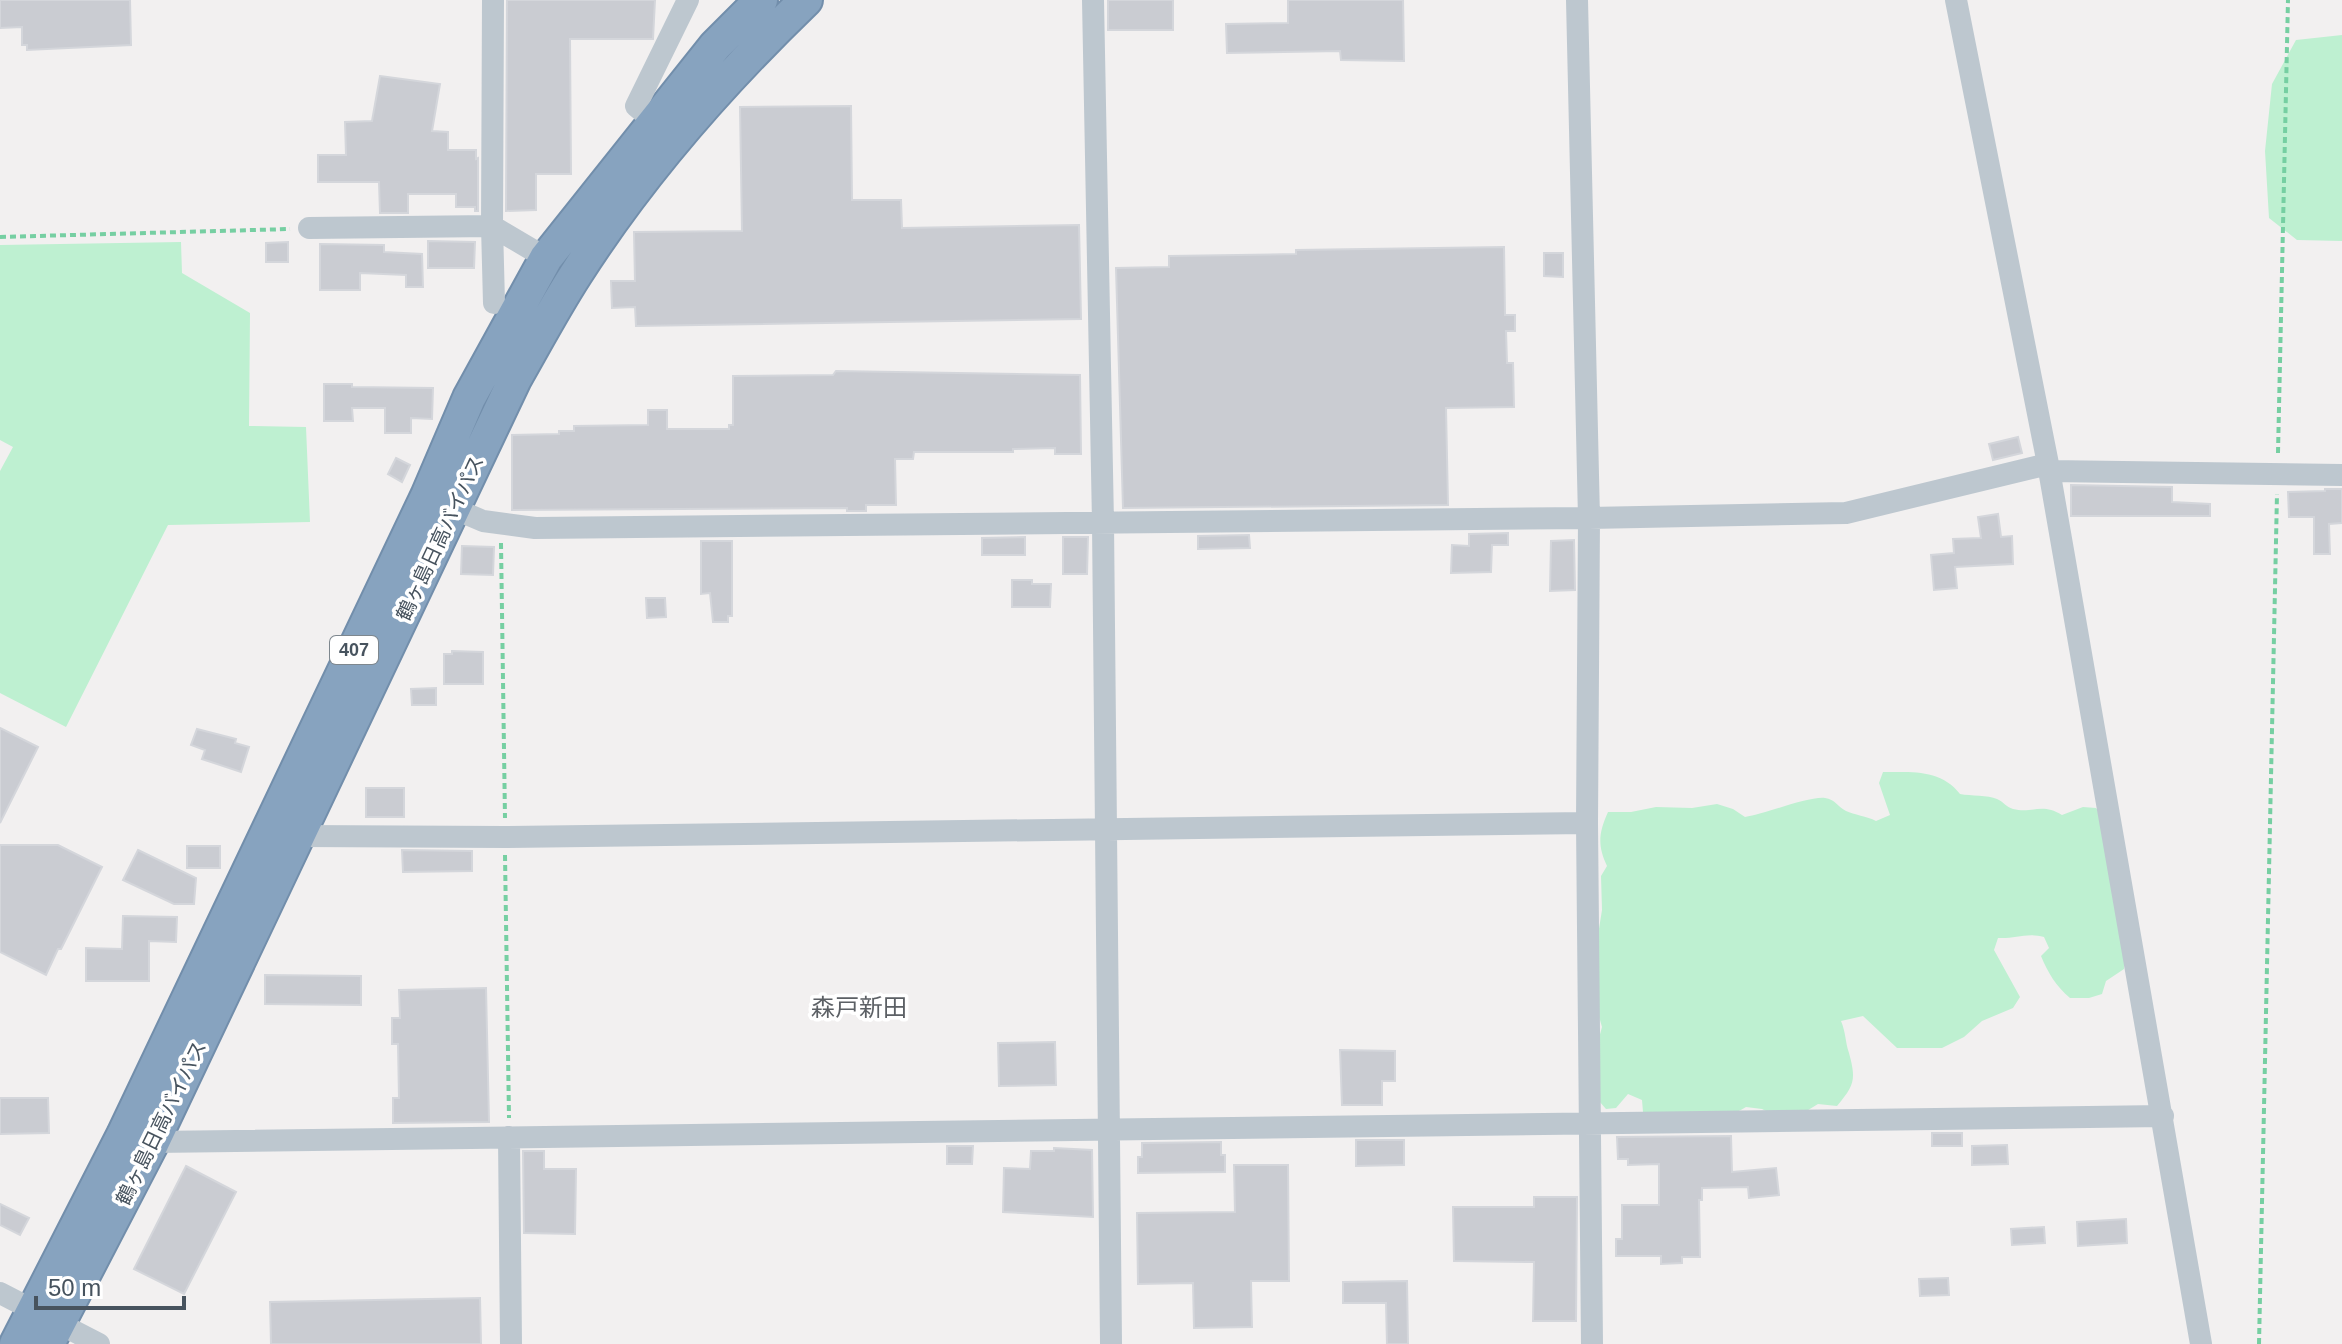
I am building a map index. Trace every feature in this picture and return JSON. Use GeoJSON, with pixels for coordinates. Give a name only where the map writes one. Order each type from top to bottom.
{"type":"FeatureCollection","features":[{"type":"Feature","properties":{"kind":"highway","name":"鶴ヶ島日高バイパス"},"geometry":{"type":"LineString","coordinates":[[16,1344],[47,1325],[153,1142],[299,836],[441,502],[469,398],[546,258],[715,46],[761,0]]}},
{"type":"Feature","properties":{"kind":"highway","name":"鶴ヶ島日高バイパス"},"geometry":{"type":"LineString","coordinates":[[47,1325],[123,1135],[441,502],[576,274],[650,172],[791,5]]}},
{"type":"Feature","properties":{"kind":"street"},"geometry":{"type":"LineString","coordinates":[[493,0],[494,303]]}},
{"type":"Feature","properties":{"kind":"street"},"geometry":{"type":"LineString","coordinates":[[654,121],[636,106],[688,0]]}},
{"type":"Feature","properties":{"kind":"street"},"geometry":{"type":"LineString","coordinates":[[1093,0],[1103,523],[1111,1344]]}},
{"type":"Feature","properties":{"kind":"street"},"geometry":{"type":"LineString","coordinates":[[1577,0],[1589,518],[1587,823],[1592,1344]]}},
{"type":"Feature","properties":{"kind":"street"},"geometry":{"type":"LineString","coordinates":[[1956,0],[2049,467],[2201,1344]]}},
{"type":"Feature","properties":{"kind":"street"},"geometry":{"type":"LineString","coordinates":[[309,228],[492,226],[546,258]]}},
{"type":"Feature","properties":{"kind":"street"},"geometry":{"type":"LineString","coordinates":[[441,502],[483,521],[535,528],[1589,518],[1846,513],[2049,467],[2342,475]]}},
{"type":"Feature","properties":{"kind":"street"},"geometry":{"type":"LineString","coordinates":[[299,836],[505,837],[1587,823]]}},
{"type":"Feature","properties":{"kind":"street"},"geometry":{"type":"LineString","coordinates":[[153,1142],[2163,1116]]}},
{"type":"Feature","properties":{"kind":"street"},"geometry":{"type":"LineString","coordinates":[[509,1137],[511,1344]]}},
{"type":"Feature","properties":{"kind":"street"},"geometry":{"type":"LineString","coordinates":[[0,1293],[47,1325],[99,1344]]}},
{"type":"Feature","properties":{"kind":"path"},"geometry":{"type":"LineString","coordinates":[[2259,1344],[2288,0]]}},
{"type":"Feature","properties":{"kind":"path"},"geometry":{"type":"LineString","coordinates":[[0,237],[309,228]]}},
{"type":"Feature","properties":{"kind":"green space"},"geometry":{"type":"Polygon","coordinates":[[[2342,35],[2342,241],[2297,240],[2269,218],[2265,151],[2272,84],[2296,40],[2342,35]]]}},
{"type":"Feature","properties":{"kind":"green space"},"geometry":{"type":"Polygon","coordinates":[[[181,242],[182,273],[250,313],[249,426],[306,427],[310,522],[168,525],[66,727],[0,693],[0,471],[13,447],[0,440],[0,245],[181,242]]]}},
{"type":"Feature","properties":{"kind":"green space"},"geometry":{"type":"Polygon","coordinates":[[[1883,772],[1915,772],[1935,776],[1960,794],[1993,798],[2013,809],[2048,809],[2062,815],[2083,807],[2096,808],[2105,819],[2124,969],[2106,981],[2102,994],[2070,998],[2053,979],[2041,956],[2049,948],[2044,937],[1998,938],[1994,950],[2020,997],[2013,1008],[1982,1021],[1964,1037],[1942,1048],[1897,1048],[1863,1016],[1841,1021],[1853,1076],[1851,1087],[1837,1106],[1818,1104],[1800,1115],[1772,1114],[1746,1107],[1723,1116],[1682,1118],[1643,1112],[1642,1100],[1628,1094],[1616,1108],[1606,1109],[1599,1101],[1599,1038],[1602,1027],[1598,1013],[1598,935],[1602,910],[1601,876],[1607,866],[1600,839],[1608,812],[1717,804],[1745,817],[1825,798],[1846,811],[1876,821],[1890,815],[1879,783],[1883,772]]]}},
{"type":"Feature","properties":{"kind":"building"},"geometry":{"type":"Polygon","coordinates":[[[0,0],[130,0],[131,45],[27,50],[27,45],[22,45],[22,27],[0,28],[0,0]]]}},
{"type":"Feature","properties":{"kind":"building"},"geometry":{"type":"Polygon","coordinates":[[[507,0],[655,0],[653,39],[570,39],[571,174],[536,174],[536,210],[506,211],[507,0]]]}},
{"type":"Feature","properties":{"kind":"building"},"geometry":{"type":"Polygon","coordinates":[[[1108,0],[1173,0],[1173,30],[1108,30],[1108,0]]]}},
{"type":"Feature","properties":{"kind":"building"},"geometry":{"type":"Polygon","coordinates":[[[1288,0],[1403,0],[1404,61],[1341,60],[1340,51],[1227,53],[1226,24],[1288,23],[1288,0]]]}},
{"type":"Feature","properties":{"kind":"building"},"geometry":{"type":"Polygon","coordinates":[[[380,76],[440,84],[432,131],[448,132],[448,150],[476,150],[478,211],[475,207],[456,207],[456,194],[408,194],[408,213],[380,213],[379,182],[318,182],[318,155],[346,155],[345,122],[372,121],[380,76]]]}},
{"type":"Feature","properties":{"kind":"building"},"geometry":{"type":"Polygon","coordinates":[[[851,106],[852,200],[901,200],[902,228],[1079,225],[1081,319],[636,326],[635,307],[612,308],[611,281],[635,281],[634,232],[742,231],[740,107],[851,106]]]}},
{"type":"Feature","properties":{"kind":"building"},"geometry":{"type":"Polygon","coordinates":[[[428,241],[475,242],[474,268],[428,268],[428,241]]]}},
{"type":"Feature","properties":{"kind":"building"},"geometry":{"type":"Polygon","coordinates":[[[288,242],[288,262],[266,262],[266,243],[288,242]]]}},
{"type":"Feature","properties":{"kind":"building"},"geometry":{"type":"Polygon","coordinates":[[[320,244],[384,245],[384,252],[422,254],[423,287],[406,287],[406,275],[360,273],[360,290],[320,290],[320,244]]]}},
{"type":"Feature","properties":{"kind":"building"},"geometry":{"type":"Polygon","coordinates":[[[1504,247],[1505,315],[1515,315],[1515,331],[1506,331],[1507,363],[1513,363],[1514,407],[1446,408],[1448,505],[1123,508],[1116,268],[1169,267],[1169,256],[1296,254],[1296,250],[1504,247]]]}},
{"type":"Feature","properties":{"kind":"building"},"geometry":{"type":"Polygon","coordinates":[[[1544,253],[1563,253],[1563,277],[1544,276],[1544,253]]]}},
{"type":"Feature","properties":{"kind":"building"},"geometry":{"type":"Polygon","coordinates":[[[836,371],[1080,375],[1081,454],[1055,454],[1055,448],[1013,449],[1013,452],[914,452],[913,459],[895,459],[896,505],[866,505],[866,511],[847,511],[847,508],[512,510],[512,435],[559,434],[559,431],[574,431],[574,426],[648,425],[648,410],[667,410],[667,429],[729,429],[729,425],[733,425],[733,376],[833,375],[836,371]]]}},
{"type":"Feature","properties":{"kind":"building"},"geometry":{"type":"Polygon","coordinates":[[[324,384],[433,388],[432,419],[411,418],[411,433],[385,433],[385,408],[352,408],[353,421],[324,421],[324,384]]]}},
{"type":"Feature","properties":{"kind":"building"},"geometry":{"type":"Polygon","coordinates":[[[2018,437],[2022,453],[1993,460],[1989,444],[2018,437]]]}},
{"type":"Feature","properties":{"kind":"building"},"geometry":{"type":"Polygon","coordinates":[[[396,458],[410,465],[402,482],[388,474],[396,458]]]}},
{"type":"Feature","properties":{"kind":"building"},"geometry":{"type":"Polygon","coordinates":[[[2071,485],[2172,487],[2172,502],[2210,504],[2210,516],[2071,516],[2071,485]]]}},
{"type":"Feature","properties":{"kind":"building"},"geometry":{"type":"Polygon","coordinates":[[[2342,489],[2342,523],[2329,524],[2330,554],[2314,554],[2314,517],[2289,517],[2288,492],[2342,489]]]}},
{"type":"Feature","properties":{"kind":"building"},"geometry":{"type":"Polygon","coordinates":[[[1998,514],[2001,537],[2012,536],[2013,564],[1955,567],[1957,588],[1934,590],[1931,555],[1954,553],[1953,539],[1981,538],[1978,517],[1998,514]]]}},
{"type":"Feature","properties":{"kind":"building"},"geometry":{"type":"Polygon","coordinates":[[[1508,533],[1508,545],[1492,545],[1491,572],[1451,573],[1452,545],[1469,546],[1469,534],[1508,533]]]}},
{"type":"Feature","properties":{"kind":"building"},"geometry":{"type":"Polygon","coordinates":[[[1249,535],[1250,548],[1198,549],[1198,536],[1249,535]]]}},
{"type":"Feature","properties":{"kind":"building"},"geometry":{"type":"Polygon","coordinates":[[[1025,537],[1025,555],[982,555],[982,538],[1025,537]]]}},
{"type":"Feature","properties":{"kind":"building"},"geometry":{"type":"Polygon","coordinates":[[[1063,537],[1088,537],[1087,574],[1063,574],[1063,537]]]}},
{"type":"Feature","properties":{"kind":"building"},"geometry":{"type":"Polygon","coordinates":[[[1574,540],[1575,590],[1550,591],[1551,541],[1574,540]]]}},
{"type":"Feature","properties":{"kind":"building"},"geometry":{"type":"Polygon","coordinates":[[[701,541],[732,541],[732,616],[728,616],[728,622],[713,622],[710,593],[701,594],[701,541]]]}},
{"type":"Feature","properties":{"kind":"building"},"geometry":{"type":"Polygon","coordinates":[[[462,546],[494,547],[493,575],[461,574],[462,546]]]}},
{"type":"Feature","properties":{"kind":"building"},"geometry":{"type":"Polygon","coordinates":[[[1012,580],[1051,584],[1050,607],[1012,607],[1012,580]]]}},
{"type":"Feature","properties":{"kind":"building"},"geometry":{"type":"Polygon","coordinates":[[[646,598],[665,598],[666,617],[647,618],[646,598]]]}},
{"type":"Feature","properties":{"kind":"building"},"geometry":{"type":"Polygon","coordinates":[[[452,651],[483,652],[483,684],[444,684],[444,654],[452,654],[452,651]]]}},
{"type":"Feature","properties":{"kind":"building"},"geometry":{"type":"Polygon","coordinates":[[[436,688],[436,705],[412,705],[411,689],[436,688]]]}},
{"type":"Feature","properties":{"kind":"building"},"geometry":{"type":"Polygon","coordinates":[[[0,728],[38,747],[0,823],[0,728]]]}},
{"type":"Feature","properties":{"kind":"building"},"geometry":{"type":"Polygon","coordinates":[[[197,729],[236,739],[235,743],[249,747],[241,772],[202,759],[205,750],[191,745],[197,729]]]}},
{"type":"Feature","properties":{"kind":"building"},"geometry":{"type":"Polygon","coordinates":[[[366,788],[404,788],[404,817],[366,817],[366,788]]]}},
{"type":"Feature","properties":{"kind":"building"},"geometry":{"type":"Polygon","coordinates":[[[0,845],[58,845],[102,867],[46,975],[0,952],[0,845]]]}},
{"type":"Feature","properties":{"kind":"building"},"geometry":{"type":"Polygon","coordinates":[[[187,846],[220,846],[220,868],[187,868],[187,846]]]}},
{"type":"Feature","properties":{"kind":"building"},"geometry":{"type":"Polygon","coordinates":[[[138,850],[196,878],[194,904],[174,904],[123,880],[138,850]]]}},
{"type":"Feature","properties":{"kind":"building"},"geometry":{"type":"Polygon","coordinates":[[[402,850],[472,851],[472,871],[403,872],[402,850]]]}},
{"type":"Feature","properties":{"kind":"building"},"geometry":{"type":"Polygon","coordinates":[[[123,916],[177,917],[176,942],[149,941],[149,981],[86,981],[86,948],[122,949],[123,916]]]}},
{"type":"Feature","properties":{"kind":"building"},"geometry":{"type":"Polygon","coordinates":[[[265,975],[361,976],[361,1005],[265,1004],[265,975]]]}},
{"type":"Feature","properties":{"kind":"building"},"geometry":{"type":"Polygon","coordinates":[[[486,988],[489,1122],[393,1123],[393,1098],[399,1098],[398,1044],[392,1044],[392,1018],[400,1018],[399,990],[486,988]]]}},
{"type":"Feature","properties":{"kind":"building"},"geometry":{"type":"Polygon","coordinates":[[[1055,1042],[1056,1085],[999,1086],[998,1043],[1055,1042]]]}},
{"type":"Feature","properties":{"kind":"building"},"geometry":{"type":"Polygon","coordinates":[[[1340,1050],[1395,1051],[1395,1081],[1382,1081],[1382,1105],[1342,1105],[1340,1050]]]}},
{"type":"Feature","properties":{"kind":"building"},"geometry":{"type":"Polygon","coordinates":[[[0,1098],[48,1098],[49,1133],[0,1134],[0,1098]]]}},
{"type":"Feature","properties":{"kind":"building"},"geometry":{"type":"Polygon","coordinates":[[[1932,1133],[1962,1133],[1962,1146],[1932,1146],[1932,1133]]]}},
{"type":"Feature","properties":{"kind":"building"},"geometry":{"type":"Polygon","coordinates":[[[1731,1136],[1732,1172],[1776,1168],[1779,1195],[1749,1198],[1748,1187],[1702,1188],[1702,1200],[1699,1200],[1700,1257],[1682,1257],[1682,1263],[1661,1264],[1661,1256],[1616,1256],[1616,1239],[1622,1239],[1622,1205],[1659,1205],[1659,1164],[1628,1165],[1628,1159],[1618,1159],[1617,1137],[1731,1136]]]}},
{"type":"Feature","properties":{"kind":"building"},"geometry":{"type":"Polygon","coordinates":[[[1356,1140],[1404,1140],[1404,1165],[1356,1166],[1356,1140]]]}},
{"type":"Feature","properties":{"kind":"building"},"geometry":{"type":"Polygon","coordinates":[[[1221,1142],[1225,1172],[1138,1173],[1142,1143],[1221,1142]]]}},
{"type":"Feature","properties":{"kind":"building"},"geometry":{"type":"Polygon","coordinates":[[[2007,1145],[2008,1164],[1972,1165],[1972,1146],[2007,1145]]]}},
{"type":"Feature","properties":{"kind":"building"},"geometry":{"type":"Polygon","coordinates":[[[947,1146],[973,1146],[972,1164],[947,1164],[947,1146]]]}},
{"type":"Feature","properties":{"kind":"building"},"geometry":{"type":"Polygon","coordinates":[[[1054,1148],[1092,1150],[1093,1217],[1003,1212],[1004,1168],[1030,1169],[1031,1151],[1054,1151],[1054,1148]]]}},
{"type":"Feature","properties":{"kind":"building"},"geometry":{"type":"Polygon","coordinates":[[[523,1151],[544,1151],[544,1169],[576,1169],[575,1234],[524,1233],[523,1151]]]}},
{"type":"Feature","properties":{"kind":"building"},"geometry":{"type":"Polygon","coordinates":[[[1234,1165],[1288,1165],[1289,1281],[1251,1281],[1252,1327],[1194,1328],[1193,1283],[1138,1284],[1137,1213],[1235,1212],[1234,1165]]]}},
{"type":"Feature","properties":{"kind":"building"},"geometry":{"type":"Polygon","coordinates":[[[186,1166],[236,1192],[184,1294],[134,1269],[186,1166]]]}},
{"type":"Feature","properties":{"kind":"building"},"geometry":{"type":"Polygon","coordinates":[[[1534,1197],[1577,1197],[1576,1321],[1533,1321],[1534,1262],[1454,1261],[1453,1207],[1534,1207],[1534,1197]]]}},
{"type":"Feature","properties":{"kind":"building"},"geometry":{"type":"Polygon","coordinates":[[[0,1204],[29,1218],[20,1235],[0,1225],[0,1204]]]}},
{"type":"Feature","properties":{"kind":"building"},"geometry":{"type":"Polygon","coordinates":[[[2126,1219],[2127,1243],[2078,1246],[2077,1222],[2126,1219]]]}},
{"type":"Feature","properties":{"kind":"building"},"geometry":{"type":"Polygon","coordinates":[[[2044,1227],[2045,1243],[2012,1245],[2011,1229],[2044,1227]]]}},
{"type":"Feature","properties":{"kind":"building"},"geometry":{"type":"Polygon","coordinates":[[[1948,1278],[1949,1295],[1920,1296],[1919,1279],[1948,1278]]]}},
{"type":"Feature","properties":{"kind":"building"},"geometry":{"type":"Polygon","coordinates":[[[1407,1281],[1408,1344],[1387,1344],[1386,1303],[1343,1303],[1343,1282],[1407,1281]]]}},
{"type":"Feature","properties":{"kind":"building"},"geometry":{"type":"Polygon","coordinates":[[[480,1298],[481,1344],[271,1344],[270,1302],[480,1298]]]}},
{"type":"Feature","properties":{"kind":"district","name":"森戸新田"},"geometry":{"type":"Point","coordinates":[859,1008]}}]}
